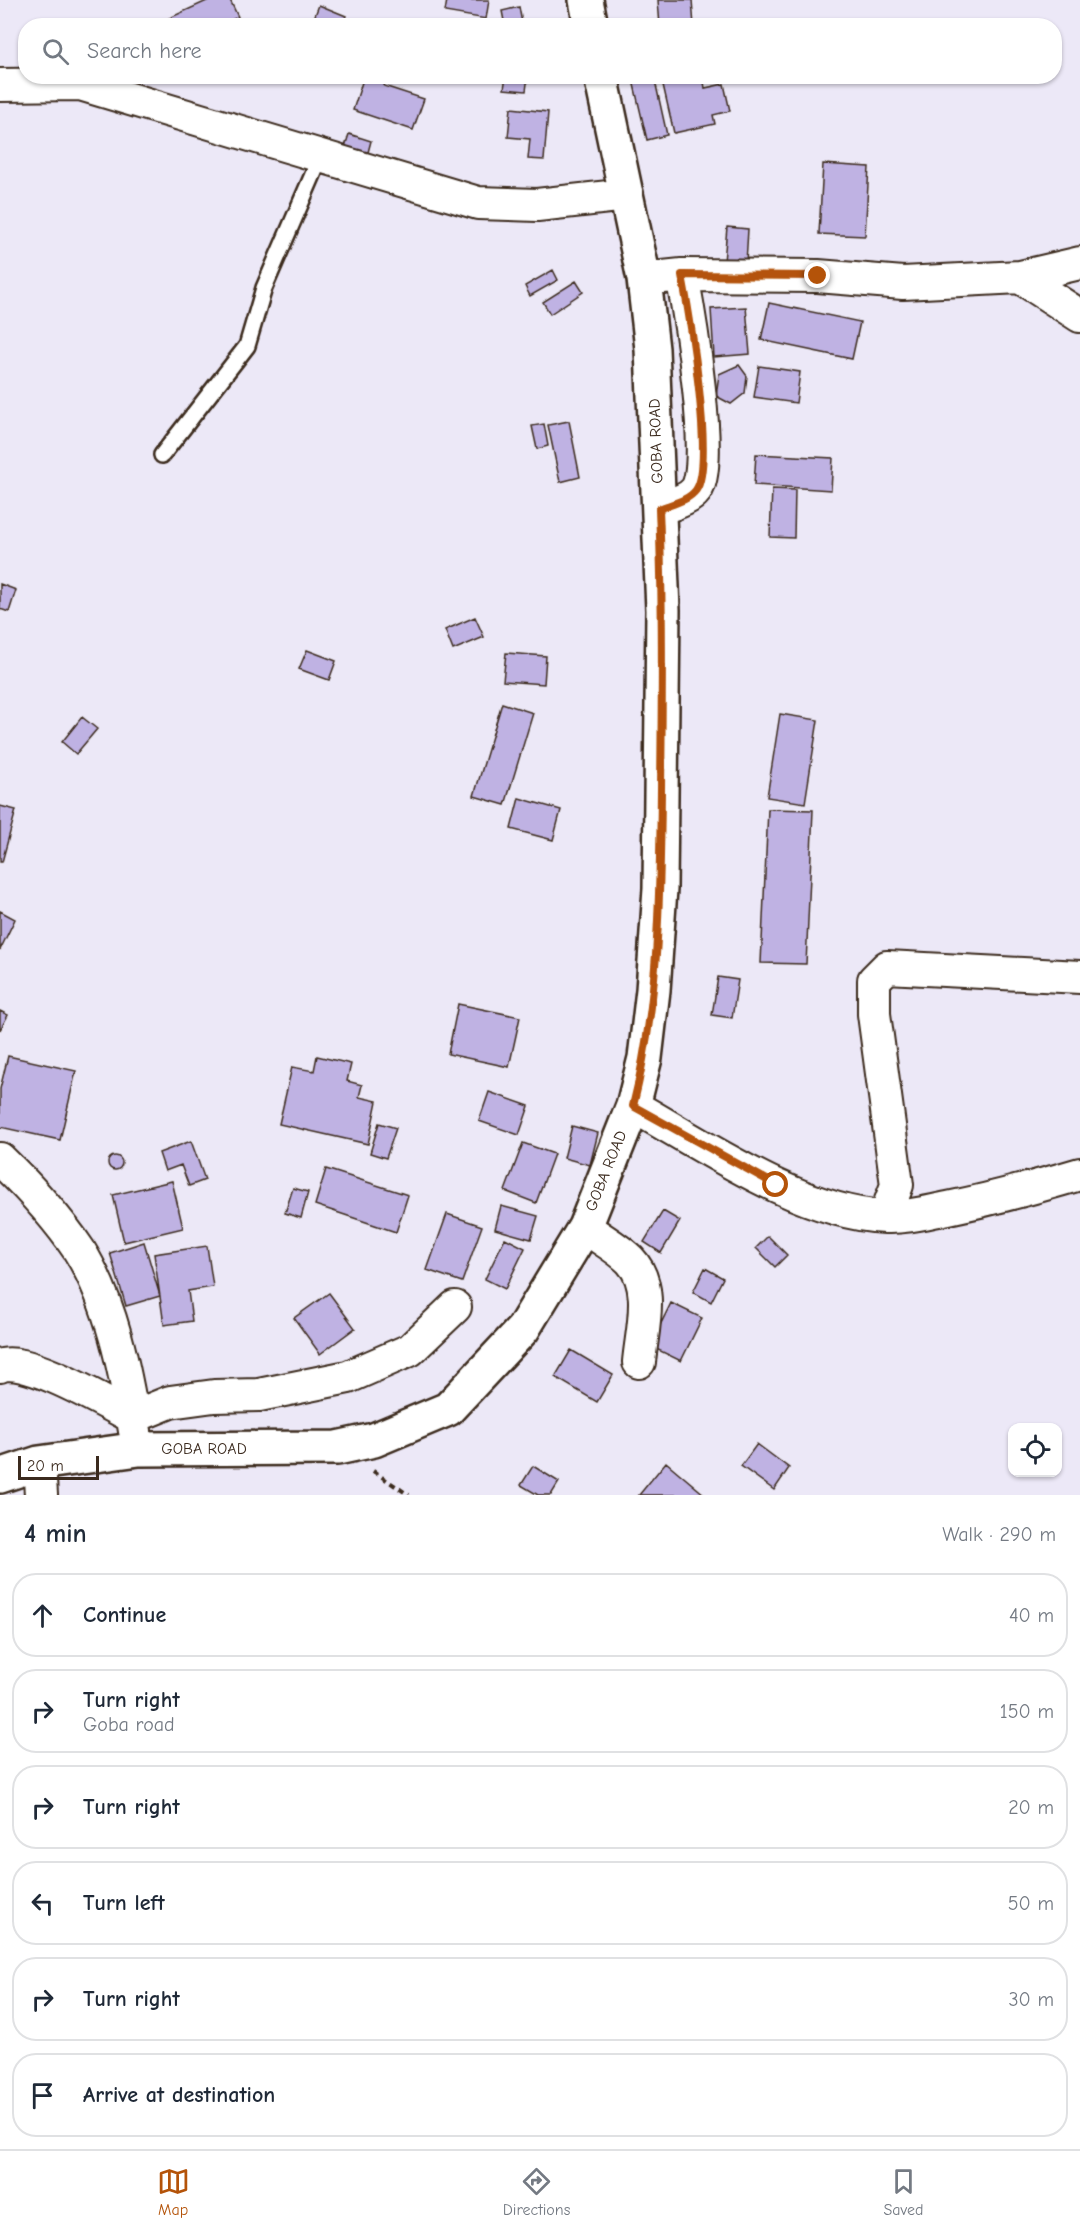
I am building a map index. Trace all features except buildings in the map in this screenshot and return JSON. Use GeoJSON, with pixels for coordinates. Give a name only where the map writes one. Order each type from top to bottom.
{"type":"FeatureCollection","features":[{"type":"Feature","properties":{"kind":"street"},"geometry":{"type":"LineString","coordinates":[[586,0],[589,18]]}},
{"type":"Feature","properties":{"kind":"street"},"geometry":{"type":"LineString","coordinates":[[0,85],[80,84],[478,203],[537,205],[627,195]]}},
{"type":"Feature","properties":{"kind":"street","name":"GOBA ROAD"},"geometry":{"type":"LineString","coordinates":[[0,1476],[39,1463],[139,1449],[337,1448],[374,1440],[448,1409],[523,1329],[585,1227],[633,1106],[646,1046],[653,990],[660,889],[663,609],[652,349],[644,279],[603,84]]}},
{"type":"Feature","properties":{"kind":"street"},"geometry":{"type":"LineString","coordinates":[[644,279],[682,275],[818,276],[903,283],[1020,277],[1080,263]]}},
{"type":"Feature","properties":{"kind":"street"},"geometry":{"type":"LineString","coordinates":[[659,509],[686,499],[696,490],[704,470],[697,370],[682,275]]}},
{"type":"Feature","properties":{"kind":"street"},"geometry":{"type":"LineString","coordinates":[[1020,277],[1080,316]]}},
{"type":"Feature","properties":{"kind":"street"},"geometry":{"type":"LineString","coordinates":[[885,1217],[897,1185],[874,1014],[874,980],[887,967],[1080,977]]}},
{"type":"Feature","properties":{"kind":"street"},"geometry":{"type":"LineString","coordinates":[[633,1106],[776,1185],[844,1211],[885,1217],[912,1215],[1002,1197],[1080,1174]]}},
{"type":"Feature","properties":{"kind":"street"},"geometry":{"type":"LineString","coordinates":[[0,1160],[19,1178],[79,1251],[104,1302],[117,1345],[139,1449]]}},
{"type":"Feature","properties":{"kind":"street"},"geometry":{"type":"LineString","coordinates":[[585,1227],[630,1260],[640,1274],[646,1293],[639,1362]]}},
{"type":"Feature","properties":{"kind":"street"},"geometry":{"type":"LineString","coordinates":[[0,1366],[5,1363],[34,1367],[133,1417],[170,1402],[214,1396],[259,1395],[348,1377],[410,1350],[455,1306]]}},
{"type":"Feature","properties":{"kind":"street"},"geometry":{"type":"LineString","coordinates":[[39,1463],[41,1495]]}},
{"type":"Feature","properties":{"kind":"lane"},"geometry":{"type":"LineString","coordinates":[[162,455],[247,346],[264,288],[321,156]]}},
{"type":"Feature","properties":{"kind":"route"},"geometry":{"type":"LineString","coordinates":[[776,1185],[633,1106],[645,1058],[653,990],[660,889],[663,609],[659,509],[686,499],[696,490],[704,470],[697,370],[682,275],[818,276]]}}]}
